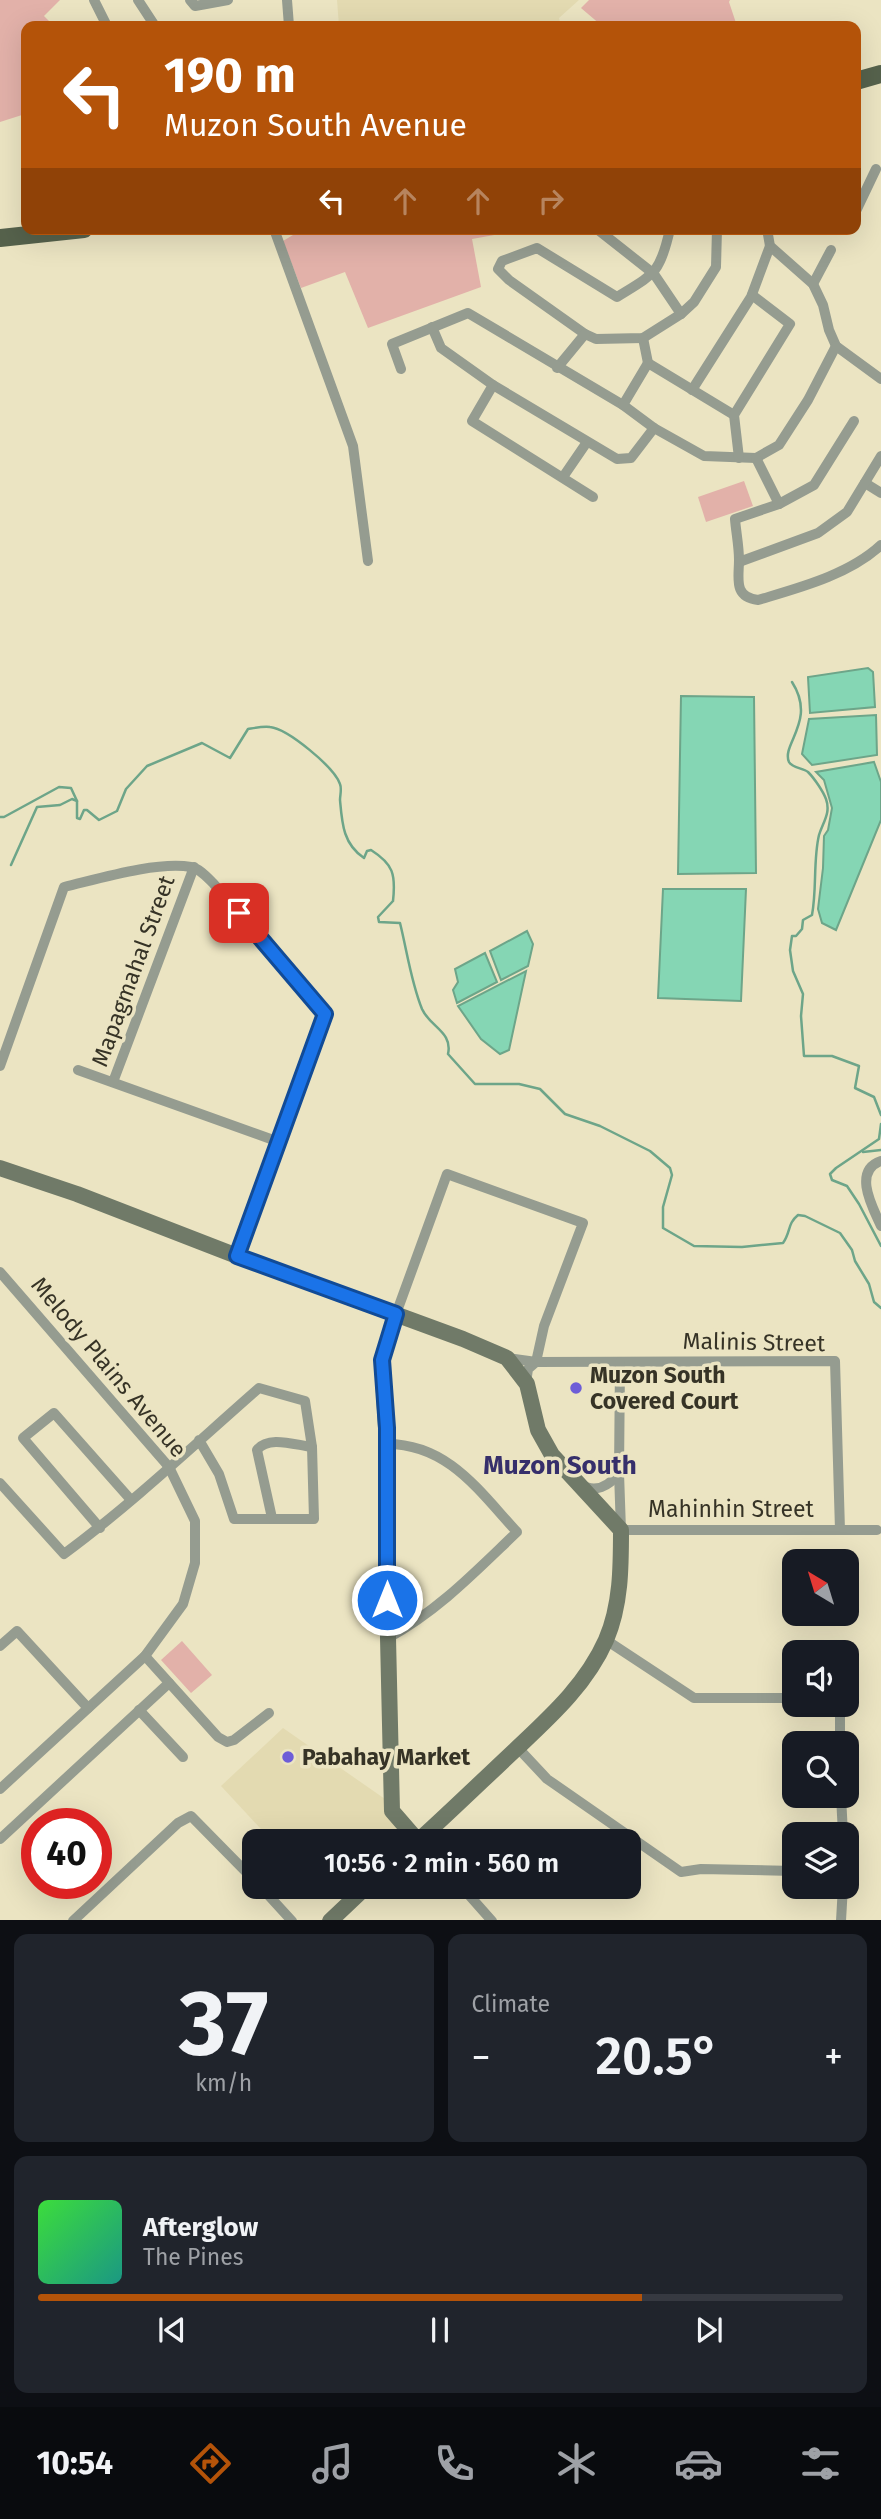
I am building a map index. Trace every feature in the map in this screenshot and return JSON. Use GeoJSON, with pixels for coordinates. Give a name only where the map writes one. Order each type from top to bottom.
{"type":"FeatureCollection","features":[{"type":"Feature","properties":{"kind":"main road"},"geometry":{"type":"LineString","coordinates":[[861,80],[881,74]]}},
{"type":"Feature","properties":{"kind":"main road"},"geometry":{"type":"LineString","coordinates":[[0,238],[28,235]]}},
{"type":"Feature","properties":{"kind":"street"},"geometry":{"type":"LineString","coordinates":[[138,0],[152,21]]}},
{"type":"Feature","properties":{"kind":"street"},"geometry":{"type":"LineString","coordinates":[[190,0],[195,6],[228,0]]}},
{"type":"Feature","properties":{"kind":"street"},"geometry":{"type":"LineString","coordinates":[[287,0],[289,21]]}},
{"type":"Feature","properties":{"kind":"street"},"geometry":{"type":"LineString","coordinates":[[94,1],[104,21]]}},
{"type":"Feature","properties":{"kind":"street"},"geometry":{"type":"LineString","coordinates":[[861,200],[876,169]]}},
{"type":"Feature","properties":{"kind":"street"},"geometry":{"type":"LineString","coordinates":[[276,235],[353,446],[368,561]]}},
{"type":"Feature","properties":{"kind":"street"},"geometry":{"type":"LineString","coordinates":[[605,235],[654,274],[681,314]]}},
{"type":"Feature","properties":{"kind":"street"},"geometry":{"type":"LineString","coordinates":[[669,235],[654,274],[617,297],[537,248],[502,261],[498,269],[509,280],[585,334],[596,339],[643,338],[681,314],[694,302],[716,267],[717,235]]}},
{"type":"Feature","properties":{"kind":"street"},"geometry":{"type":"LineString","coordinates":[[692,390],[752,295],[770,246],[768,235]]}},
{"type":"Feature","properties":{"kind":"street"},"geometry":{"type":"LineString","coordinates":[[770,246],[813,284],[836,346],[881,379]]}},
{"type":"Feature","properties":{"kind":"street"},"geometry":{"type":"LineString","coordinates":[[813,284],[831,250]]}},
{"type":"Feature","properties":{"kind":"street"},"geometry":{"type":"LineString","coordinates":[[739,458],[734,415],[790,324],[752,295]]}},
{"type":"Feature","properties":{"kind":"street"},"geometry":{"type":"LineString","coordinates":[[401,369],[392,344],[468,313],[704,456],[756,458],[779,445],[808,401],[836,346]]}},
{"type":"Feature","properties":{"kind":"street"},"geometry":{"type":"LineString","coordinates":[[432,327],[442,348],[493,385],[617,459],[631,458],[654,428]]}},
{"type":"Feature","properties":{"kind":"street"},"geometry":{"type":"LineString","coordinates":[[557,368],[585,334]]}},
{"type":"Feature","properties":{"kind":"street"},"geometry":{"type":"LineString","coordinates":[[623,405],[648,363],[643,338]]}},
{"type":"Feature","properties":{"kind":"street"},"geometry":{"type":"LineString","coordinates":[[648,363],[734,415]]}},
{"type":"Feature","properties":{"kind":"street"},"geometry":{"type":"LineString","coordinates":[[493,385],[472,421],[593,497]]}},
{"type":"Feature","properties":{"kind":"street"},"geometry":{"type":"LineString","coordinates":[[854,421],[814,485],[779,504],[735,519],[739,562],[737,571],[741,591],[748,598],[758,600],[819,582],[873,553],[881,545]]}},
{"type":"Feature","properties":{"kind":"street"},"geometry":{"type":"LineString","coordinates":[[564,477],[587,442]]}},
{"type":"Feature","properties":{"kind":"street"},"geometry":{"type":"LineString","coordinates":[[739,562],[818,533],[847,512],[881,456]]}},
{"type":"Feature","properties":{"kind":"street"},"geometry":{"type":"LineString","coordinates":[[756,458],[779,504]]}},
{"type":"Feature","properties":{"kind":"street"},"geometry":{"type":"LineString","coordinates":[[865,483],[881,493]]}},
{"type":"Feature","properties":{"kind":"street"},"geometry":{"type":"LineString","coordinates":[[0,1066],[64,887],[170,866],[194,867],[213,883],[325,1014],[237,1256]]}},
{"type":"Feature","properties":{"kind":"street","name":"Mapagmahal Street"},"geometry":{"type":"LineString","coordinates":[[194,867],[113,1082],[279,1142]]}},
{"type":"Feature","properties":{"kind":"street"},"geometry":{"type":"LineString","coordinates":[[78,1070],[113,1082]]}},
{"type":"Feature","properties":{"kind":"street"},"geometry":{"type":"LineString","coordinates":[[881,1161],[871,1167],[866,1178],[866,1194],[881,1226]]}},
{"type":"Feature","properties":{"kind":"street"},"geometry":{"type":"LineString","coordinates":[[0,1168],[463,1339],[507,1358],[526,1383],[542,1439],[552,1455],[621,1530]]}},
{"type":"Feature","properties":{"kind":"street"},"geometry":{"type":"LineString","coordinates":[[408,1829],[392,1811],[387,1444],[382,1360],[447,1174],[583,1223],[544,1326],[536,1362],[528,1369],[526,1383]]}},
{"type":"Feature","properties":{"kind":"street","name":"Melody Plains Avenue"},"geometry":{"type":"LineString","coordinates":[[0,1272],[169,1467],[195,1521],[195,1563],[183,1604],[145,1656],[0,1789]]}},
{"type":"Feature","properties":{"kind":"street","name":"Malinis Street"},"geometry":{"type":"LineString","coordinates":[[507,1358],[536,1362],[835,1361],[840,1530]]}},
{"type":"Feature","properties":{"kind":"street"},"geometry":{"type":"LineString","coordinates":[[431,1829],[573,1693],[606,1640],[620,1587],[620,1362]]}},
{"type":"Feature","properties":{"kind":"street"},"geometry":{"type":"LineString","coordinates":[[0,1483],[64,1555],[100,1528],[199,1440],[259,1388],[305,1401],[312,1447],[314,1519],[234,1519],[219,1474],[199,1440]]}},
{"type":"Feature","properties":{"kind":"street"},"geometry":{"type":"LineString","coordinates":[[100,1528],[23,1438],[54,1413],[131,1500]]}},
{"type":"Feature","properties":{"kind":"street"},"geometry":{"type":"LineString","coordinates":[[272,1518],[257,1450],[268,1441],[312,1447]]}},
{"type":"Feature","properties":{"kind":"street"},"geometry":{"type":"LineString","coordinates":[[387,1444],[423,1448],[456,1466],[517,1532],[441,1603],[412,1625],[388,1638]]}},
{"type":"Feature","properties":{"kind":"street"},"geometry":{"type":"LineString","coordinates":[[574,1479],[587,1488],[598,1488],[611,1483],[619,1473]]}},
{"type":"Feature","properties":{"kind":"street","name":"Mahinhin Street"},"geometry":{"type":"LineString","coordinates":[[621,1530],[877,1530]]}},
{"type":"Feature","properties":{"kind":"street"},"geometry":{"type":"LineString","coordinates":[[0,1646],[17,1631],[88,1708]]}},
{"type":"Feature","properties":{"kind":"street"},"geometry":{"type":"LineString","coordinates":[[606,1640],[694,1698],[782,1698]]}},
{"type":"Feature","properties":{"kind":"street"},"geometry":{"type":"LineString","coordinates":[[145,1656],[218,1737],[227,1742],[234,1740],[269,1713]]}},
{"type":"Feature","properties":{"kind":"street"},"geometry":{"type":"LineString","coordinates":[[0,1839],[169,1683]]}},
{"type":"Feature","properties":{"kind":"street"},"geometry":{"type":"LineString","coordinates":[[139,1710],[183,1757]]}},
{"type":"Feature","properties":{"kind":"street"},"geometry":{"type":"LineString","coordinates":[[517,1748],[547,1779],[681,1872],[701,1869],[782,1871]]}},
{"type":"Feature","properties":{"kind":"street"},"geometry":{"type":"LineString","coordinates":[[73,1920],[178,1823],[191,1816],[242,1868]]}},
{"type":"Feature","properties":{"kind":"street"},"geometry":{"type":"LineString","coordinates":[[272,1899],[292,1920]]}},
{"type":"Feature","properties":{"kind":"street"},"geometry":{"type":"LineString","coordinates":[[330,1920],[353,1899]]}},
{"type":"Feature","properties":{"kind":"street"},"geometry":{"type":"LineString","coordinates":[[473,1899],[492,1920]]}},
{"type":"Feature","properties":{"kind":"street"},"geometry":{"type":"LineString","coordinates":[[841,1920],[842,1899]]}},
{"type":"Feature","properties":{"kind":"shaded area"},"geometry":{"type":"Polygon","coordinates":[[[0,0],[60,0],[44,16],[49,21],[21,21],[21,115],[0,122],[0,0]]]}},
{"type":"Feature","properties":{"kind":"shaded area"},"geometry":{"type":"Polygon","coordinates":[[[337,0],[579,0],[559,18],[560,21],[339,21],[337,0]]]}},
{"type":"Feature","properties":{"kind":"shaded area"},"geometry":{"type":"Polygon","coordinates":[[[589,0],[730,0],[735,21],[596,21],[581,8],[589,0]]]}},
{"type":"Feature","properties":{"kind":"shaded area"},"geometry":{"type":"Polygon","coordinates":[[[293,235],[494,235],[472,239],[481,287],[368,328],[345,272],[301,288],[283,241],[293,235]]]}},
{"type":"Feature","properties":{"kind":"shaded area"},"geometry":{"type":"Polygon","coordinates":[[[744,481],[753,506],[706,522],[698,497],[744,481]]]}},
{"type":"Feature","properties":{"kind":"shaded area"},"geometry":{"type":"Polygon","coordinates":[[[868,668],[873,672],[875,707],[810,713],[808,677],[868,668]]]}},
{"type":"Feature","properties":{"kind":"shaded area"},"geometry":{"type":"Polygon","coordinates":[[[681,696],[754,697],[756,873],[678,874],[681,696]]]}},
{"type":"Feature","properties":{"kind":"shaded area"},"geometry":{"type":"Polygon","coordinates":[[[876,715],[877,755],[812,765],[802,754],[809,719],[876,715]]]}},
{"type":"Feature","properties":{"kind":"shaded area"},"geometry":{"type":"Polygon","coordinates":[[[874,762],[881,782],[881,820],[836,930],[822,923],[818,909],[824,836],[828,830],[832,808],[824,780],[816,772],[874,762]]]}},
{"type":"Feature","properties":{"kind":"shaded area"},"geometry":{"type":"Polygon","coordinates":[[[663,889],[746,889],[741,1001],[658,998],[663,889]]]}},
{"type":"Feature","properties":{"kind":"shaded area"},"geometry":{"type":"Polygon","coordinates":[[[527,931],[533,944],[528,966],[501,980],[490,951],[527,931]]]}},
{"type":"Feature","properties":{"kind":"shaded area"},"geometry":{"type":"Polygon","coordinates":[[[485,953],[497,982],[457,1003],[453,990],[458,982],[455,969],[485,953]]]}},
{"type":"Feature","properties":{"kind":"shaded area"},"geometry":{"type":"Polygon","coordinates":[[[526,971],[509,1050],[500,1054],[481,1039],[458,1006],[526,971]]]}},
{"type":"Feature","properties":{"kind":"shaded area"},"geometry":{"type":"Polygon","coordinates":[[[182,1641],[212,1675],[191,1693],[161,1660],[182,1641]]]}},
{"type":"Feature","properties":{"kind":"shaded area","name":"Pabahay Market"},"geometry":{"type":"Polygon","coordinates":[[[283,1728],[385,1799],[403,1829],[261,1829],[221,1786],[283,1728]]]}},
{"type":"Feature","properties":{"kind":"waterway"},"geometry":{"type":"LineString","coordinates":[[792,682],[801,708],[800,720],[788,755],[789,762],[808,772],[813,778],[825,796],[828,809],[817,845],[812,915],[803,920],[802,929],[796,936],[792,936],[790,950],[793,971],[803,994],[801,1016],[804,1056],[832,1056],[859,1066],[855,1088],[874,1097],[881,1115]]}},
{"type":"Feature","properties":{"kind":"waterway"},"geometry":{"type":"LineString","coordinates":[[11,865],[37,807],[60,805],[72,799],[77,801],[77,818],[80,819],[84,810],[87,810],[99,820],[117,811],[126,789],[147,766],[202,743],[230,758],[248,729],[267,727],[288,734],[336,777],[341,786],[343,825],[352,846],[364,858],[367,851],[371,850],[388,865],[394,884],[393,901],[378,917],[379,922],[400,923],[422,1009],[447,1040],[448,1054],[475,1084],[519,1084],[540,1089],[565,1114],[600,1126],[650,1151],[670,1168],[672,1175],[663,1207],[663,1228],[694,1246],[742,1247],[783,1243],[798,1215],[840,1233],[869,1284],[874,1302],[881,1308]]}},
{"type":"Feature","properties":{"kind":"waterway"},"geometry":{"type":"LineString","coordinates":[[0,817],[59,787],[71,788],[77,801]]}},
{"type":"Feature","properties":{"kind":"waterway"},"geometry":{"type":"LineString","coordinates":[[881,1124],[879,1139],[830,1174],[832,1180],[847,1186],[881,1246]]}},
{"type":"Feature","properties":{"kind":"waterway"},"geometry":{"type":"LineString","coordinates":[[863,1152],[881,1150]]}},
{"type":"Feature","properties":{"kind":"place","name":"Muzon South Covered Court"},"geometry":{"type":"Point","coordinates":[576,1388]}},
{"type":"Feature","properties":{"kind":"place","name":"Pabahay Market"},"geometry":{"type":"Point","coordinates":[288,1757]}},
{"type":"Feature","properties":{"kind":"district","name":"Muzon South"},"geometry":{"type":"Point","coordinates":[560,1465]}},
{"type":"Feature","properties":{"kind":"route"},"geometry":{"type":"LineString","coordinates":[[239,913],[325,1014],[237,1256],[396,1314],[382,1360],[387,1428],[387,1600]]}}]}
